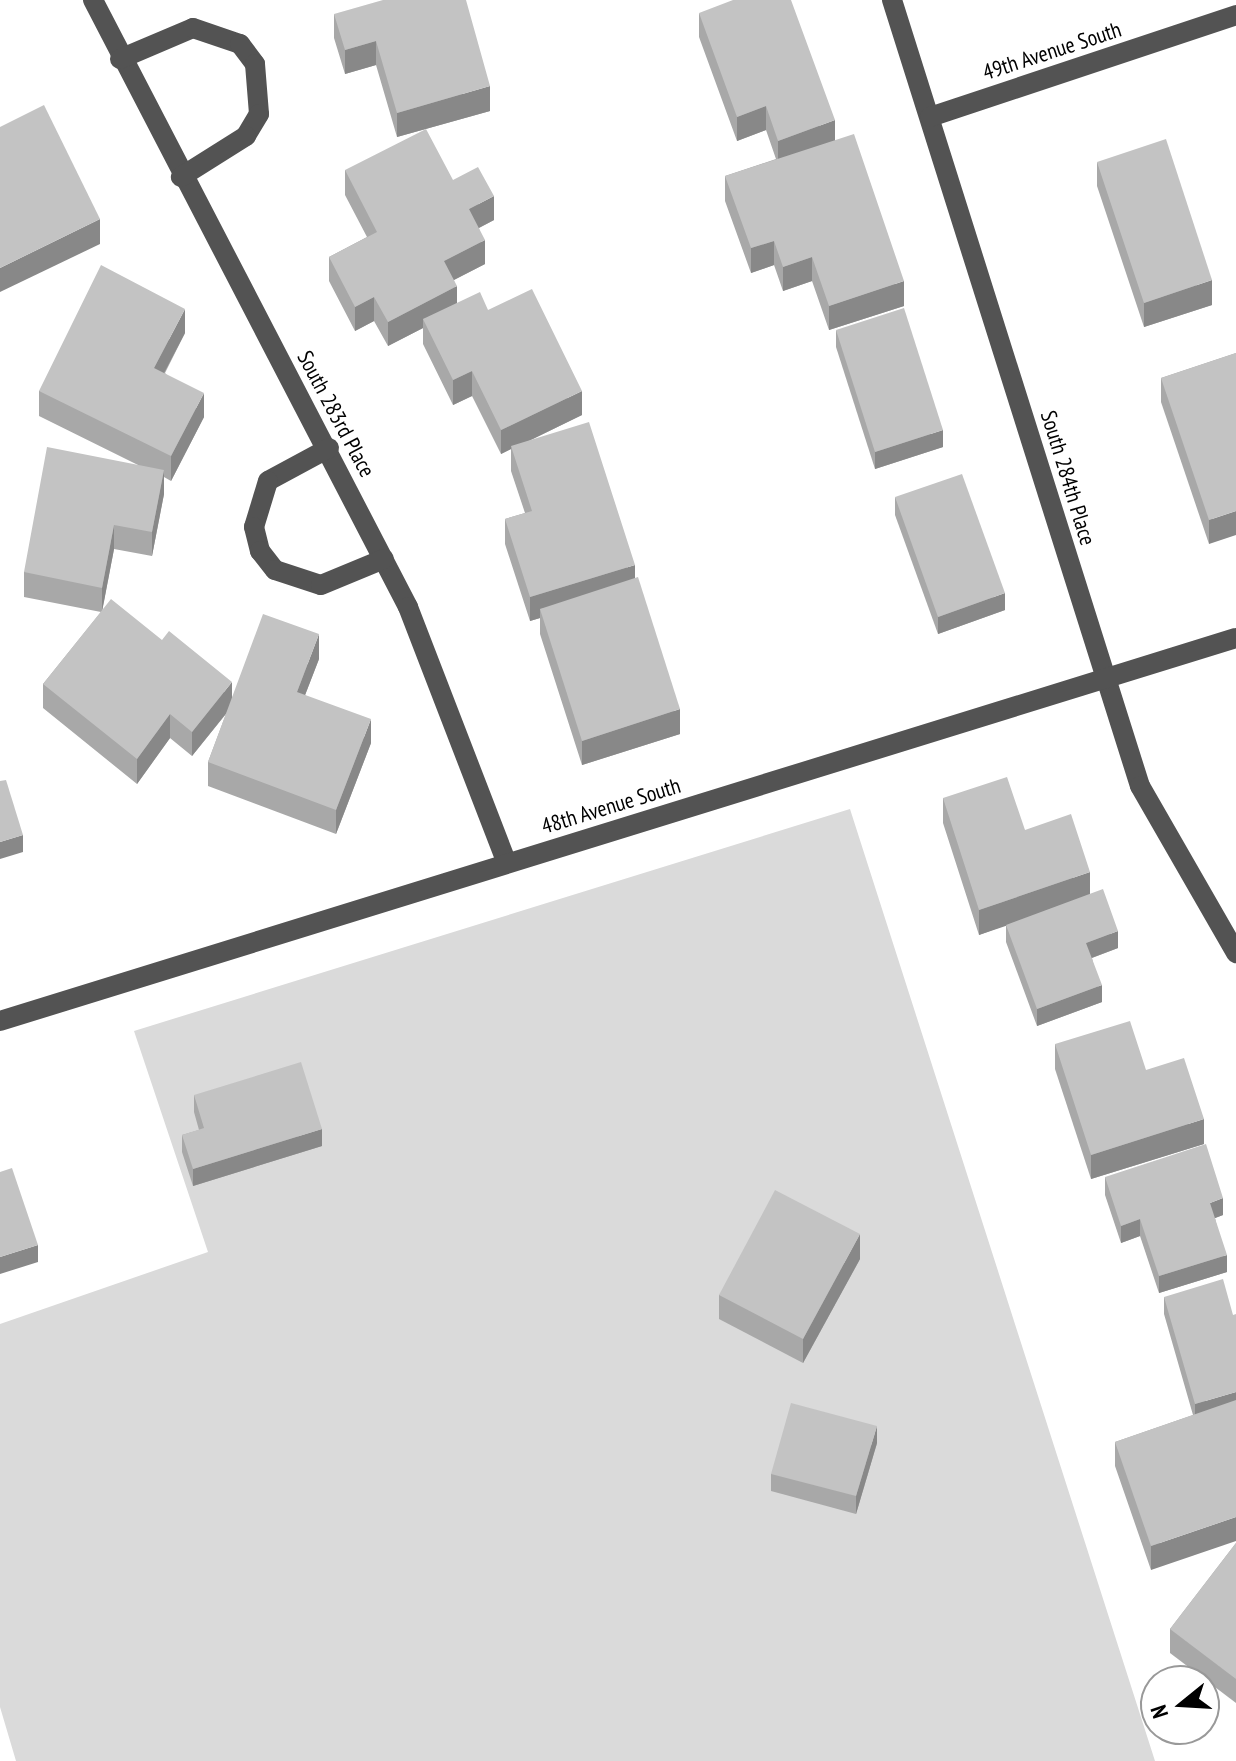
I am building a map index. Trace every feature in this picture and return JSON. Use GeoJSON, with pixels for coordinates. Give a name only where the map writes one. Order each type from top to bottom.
{"type":"FeatureCollection","features":[{"type":"Feature","properties":{"kind":"street","name":"South 283rd Place"},"geometry":{"type":"LineString","coordinates":[[93,0],[181,177],[329,448],[384,559],[507,863]]}},
{"type":"Feature","properties":{"kind":"street","name":"South 284th Place"},"geometry":{"type":"LineString","coordinates":[[892,0],[1140,786],[1236,953]]}},
{"type":"Feature","properties":{"kind":"street","name":"49th Avenue South"},"geometry":{"type":"LineString","coordinates":[[930,117],[1236,15]]}},
{"type":"Feature","properties":{"kind":"street"},"geometry":{"type":"LineString","coordinates":[[120,59],[193,28],[240,44],[255,64],[259,114],[246,136],[181,177]]}},
{"type":"Feature","properties":{"kind":"street"},"geometry":{"type":"LineString","coordinates":[[329,448],[268,481],[254,527],[260,551],[275,570],[321,585],[384,559]]}},
{"type":"Feature","properties":{"kind":"street","name":"48th Avenue South"},"geometry":{"type":"LineString","coordinates":[[0,1021],[1236,638]]}},
{"type":"Feature","properties":{"kind":"shaded area"},"geometry":{"type":"Polygon","coordinates":[[[850,809],[1140,1714],[1140,1745],[1150,1745],[1155,1761],[16,1761],[0,1707],[0,1324],[208,1252],[134,1031],[850,809]]]}},
{"type":"Feature","properties":{"kind":"building"},"geometry":{"type":"Polygon","coordinates":[[[383,0],[466,0],[490,86],[397,113],[376,41],[345,50],[334,14],[383,0]]]}},
{"type":"Feature","properties":{"kind":"building"},"geometry":{"type":"Polygon","coordinates":[[[733,0],[791,0],[835,120],[778,141],[766,106],[737,117],[699,13],[733,0]]]}},
{"type":"Feature","properties":{"kind":"building"},"geometry":{"type":"Polygon","coordinates":[[[44,105],[100,219],[0,268],[0,127],[44,105]]]}},
{"type":"Feature","properties":{"kind":"building"},"geometry":{"type":"Polygon","coordinates":[[[426,129],[453,180],[478,167],[494,196],[469,209],[485,240],[444,261],[457,286],[388,322],[374,297],[355,307],[329,257],[377,232],[345,170],[426,129]]]}},
{"type":"Feature","properties":{"kind":"building"},"geometry":{"type":"Polygon","coordinates":[[[854,134],[904,281],[829,306],[812,257],[783,267],[774,241],[751,248],[725,176],[854,134]]]}},
{"type":"Feature","properties":{"kind":"building"},"geometry":{"type":"Polygon","coordinates":[[[1166,139],[1212,280],[1144,303],[1097,162],[1166,139]]]}},
{"type":"Feature","properties":{"kind":"building"},"geometry":{"type":"Polygon","coordinates":[[[101,265],[185,309],[154,368],[204,393],[171,456],[39,391],[101,265]]]}},
{"type":"Feature","properties":{"kind":"building"},"geometry":{"type":"Polygon","coordinates":[[[532,289],[582,391],[501,430],[472,371],[453,380],[423,319],[480,292],[488,310],[532,289]]]}},
{"type":"Feature","properties":{"kind":"building"},"geometry":{"type":"Polygon","coordinates":[[[904,308],[943,430],[875,452],[836,330],[904,308]]]}},
{"type":"Feature","properties":{"kind":"building"},"geometry":{"type":"Polygon","coordinates":[[[1236,353],[1236,511],[1209,520],[1161,378],[1236,353]]]}},
{"type":"Feature","properties":{"kind":"building"},"geometry":{"type":"Polygon","coordinates":[[[589,422],[635,565],[530,597],[505,519],[532,511],[511,446],[589,422]]]}},
{"type":"Feature","properties":{"kind":"building"},"geometry":{"type":"Polygon","coordinates":[[[47,447],[164,470],[152,532],[114,525],[102,588],[24,572],[47,447]]]}},
{"type":"Feature","properties":{"kind":"building"},"geometry":{"type":"Polygon","coordinates":[[[962,474],[1005,593],[938,617],[895,497],[962,474]]]}},
{"type":"Feature","properties":{"kind":"building"},"geometry":{"type":"Polygon","coordinates":[[[638,577],[680,709],[582,741],[540,609],[638,577]]]}},
{"type":"Feature","properties":{"kind":"building"},"geometry":{"type":"Polygon","coordinates":[[[111,599],[162,640],[169,631],[232,682],[192,732],[170,714],[137,759],[43,684],[111,599]]]}},
{"type":"Feature","properties":{"kind":"building"},"geometry":{"type":"Polygon","coordinates":[[[263,614],[319,634],[297,692],[371,719],[336,810],[208,762],[263,614]]]}},
{"type":"Feature","properties":{"kind":"building"},"geometry":{"type":"Polygon","coordinates":[[[1007,777],[1025,830],[1071,814],[1090,872],[979,910],[943,798],[1007,777]]]}},
{"type":"Feature","properties":{"kind":"building"},"geometry":{"type":"Polygon","coordinates":[[[6,780],[23,835],[0,842],[0,781],[6,780]]]}},
{"type":"Feature","properties":{"kind":"building"},"geometry":{"type":"Polygon","coordinates":[[[1103,889],[1118,931],[1086,943],[1102,985],[1037,1009],[1006,925],[1103,889]]]}},
{"type":"Feature","properties":{"kind":"building"},"geometry":{"type":"Polygon","coordinates":[[[1130,1021],[1146,1070],[1184,1058],[1204,1119],[1091,1155],[1055,1044],[1130,1021]]]}},
{"type":"Feature","properties":{"kind":"building"},"geometry":{"type":"Polygon","coordinates":[[[301,1062],[322,1129],[193,1169],[182,1135],[204,1128],[194,1095],[301,1062]]]}},
{"type":"Feature","properties":{"kind":"building"},"geometry":{"type":"Polygon","coordinates":[[[1206,1144],[1223,1198],[1210,1203],[1227,1255],[1159,1276],[1140,1219],[1121,1226],[1105,1177],[1206,1144]]]}},
{"type":"Feature","properties":{"kind":"building"},"geometry":{"type":"Polygon","coordinates":[[[12,1168],[38,1245],[0,1257],[0,1172],[12,1168]]]}},
{"type":"Feature","properties":{"kind":"building"},"geometry":{"type":"Polygon","coordinates":[[[775,1190],[860,1234],[803,1339],[719,1295],[775,1190]]]}},
{"type":"Feature","properties":{"kind":"building"},"geometry":{"type":"Polygon","coordinates":[[[1223,1279],[1233,1315],[1236,1314],[1236,1392],[1195,1404],[1164,1297],[1223,1279]]]}},
{"type":"Feature","properties":{"kind":"building"},"geometry":{"type":"Polygon","coordinates":[[[1236,1400],[1236,1517],[1151,1546],[1115,1442],[1236,1400]]]}},
{"type":"Feature","properties":{"kind":"building"},"geometry":{"type":"Polygon","coordinates":[[[791,1403],[877,1426],[856,1496],[771,1474],[791,1403]]]}},
{"type":"Feature","properties":{"kind":"building"},"geometry":{"type":"Polygon","coordinates":[[[1236,1543],[1236,1679],[1170,1629],[1236,1543]]]}}]}
